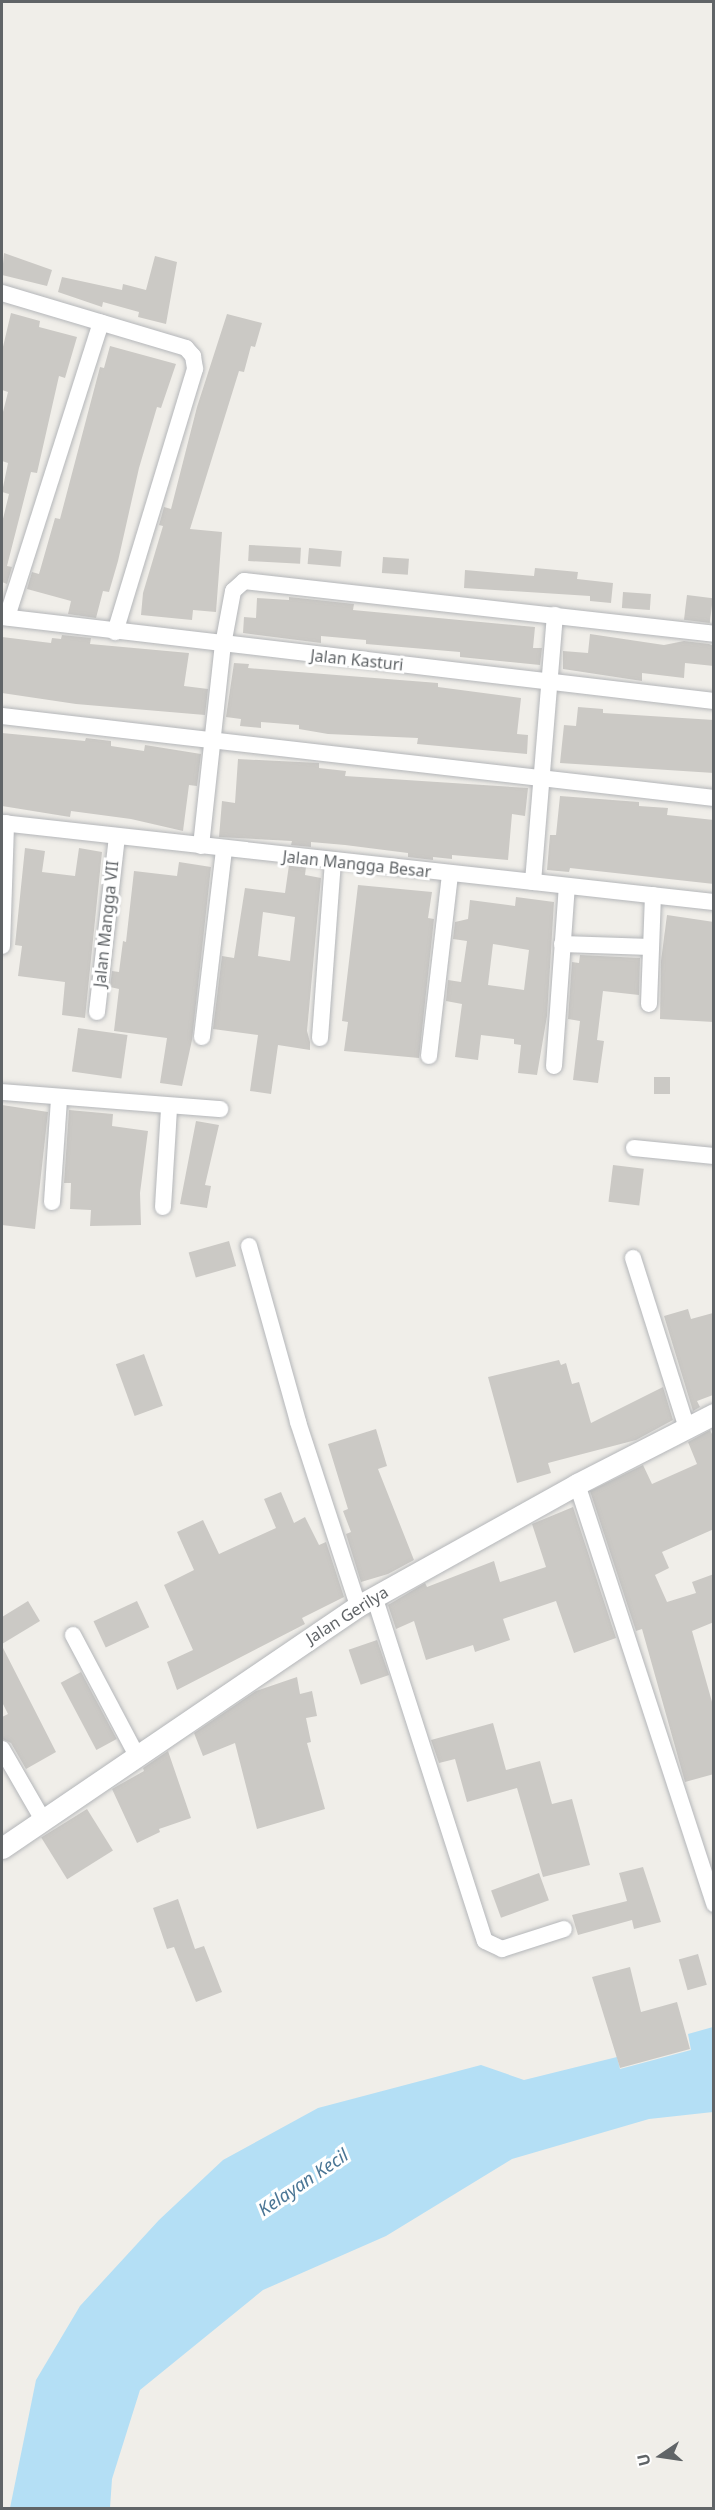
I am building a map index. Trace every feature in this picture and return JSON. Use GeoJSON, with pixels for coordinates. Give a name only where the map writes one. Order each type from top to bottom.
{"type":"FeatureCollection","features":[{"type":"Feature","properties":{"kind":"street"},"geometry":{"type":"LineString","coordinates":[[2,293],[186,348],[194,362],[115,632]]}},
{"type":"Feature","properties":{"kind":"street"},"geometry":{"type":"LineString","coordinates":[[4,617],[101,323]]}},
{"type":"Feature","properties":{"kind":"street"},"geometry":{"type":"LineString","coordinates":[[201,846],[223,645],[233,591],[244,580],[714,634]]}},
{"type":"Feature","properties":{"kind":"street"},"geometry":{"type":"LineString","coordinates":[[533,882],[555,615]]}},
{"type":"Feature","properties":{"kind":"street","name":"Jalan Kasturi"},"geometry":{"type":"LineString","coordinates":[[4,617],[223,645],[714,701]]}},
{"type":"Feature","properties":{"kind":"street"},"geometry":{"type":"LineString","coordinates":[[2,716],[714,798]]}},
{"type":"Feature","properties":{"kind":"street"},"geometry":{"type":"LineString","coordinates":[[2,946],[4,823]]}},
{"type":"Feature","properties":{"kind":"street","name":"Jalan Mangga Besar"},"geometry":{"type":"LineString","coordinates":[[4,823],[714,903]]}},
{"type":"Feature","properties":{"kind":"street","name":"Jalan Mangga VII"},"geometry":{"type":"LineString","coordinates":[[97,1012],[117,836]]}},
{"type":"Feature","properties":{"kind":"street"},"geometry":{"type":"LineString","coordinates":[[202,1037],[224,849]]}},
{"type":"Feature","properties":{"kind":"street"},"geometry":{"type":"LineString","coordinates":[[320,1038],[333,861]]}},
{"type":"Feature","properties":{"kind":"street"},"geometry":{"type":"LineString","coordinates":[[429,1056],[450,874]]}},
{"type":"Feature","properties":{"kind":"street"},"geometry":{"type":"LineString","coordinates":[[554,1066],[567,886]]}},
{"type":"Feature","properties":{"kind":"street"},"geometry":{"type":"LineString","coordinates":[[649,1004],[653,895]]}},
{"type":"Feature","properties":{"kind":"street"},"geometry":{"type":"LineString","coordinates":[[562,944],[651,947]]}},
{"type":"Feature","properties":{"kind":"street"},"geometry":{"type":"LineString","coordinates":[[2,1092],[169,1108],[220,1109]]}},
{"type":"Feature","properties":{"kind":"street"},"geometry":{"type":"LineString","coordinates":[[52,1202],[59,1098]]}},
{"type":"Feature","properties":{"kind":"street"},"geometry":{"type":"LineString","coordinates":[[163,1207],[169,1108]]}},
{"type":"Feature","properties":{"kind":"street"},"geometry":{"type":"LineString","coordinates":[[634,1148],[714,1156]]}},
{"type":"Feature","properties":{"kind":"street"},"geometry":{"type":"LineString","coordinates":[[249,1246],[298,1422],[366,1601],[485,1941],[502,1949],[564,1929]]}},
{"type":"Feature","properties":{"kind":"street"},"geometry":{"type":"LineString","coordinates":[[633,1258],[687,1428]]}},
{"type":"Feature","properties":{"kind":"street","name":"Jalan Gerilya"},"geometry":{"type":"LineString","coordinates":[[2,1848],[136,1754],[366,1601],[577,1484],[714,1414]]}},
{"type":"Feature","properties":{"kind":"street"},"geometry":{"type":"LineString","coordinates":[[577,1484],[714,1904]]}},
{"type":"Feature","properties":{"kind":"street"},"geometry":{"type":"LineString","coordinates":[[73,1635],[136,1754]]}},
{"type":"Feature","properties":{"kind":"street"},"geometry":{"type":"LineString","coordinates":[[2,1749],[43,1820]]}},
{"type":"Feature","properties":{"kind":"water","name":"Kelayan Kecil"},"geometry":{"type":"Polygon","coordinates":[[[713,2027],[713,2112],[649,2119],[512,2159],[386,2236],[263,2290],[140,2390],[112,2479],[110,2508],[10,2508],[36,2380],[80,2306],[159,2220],[223,2160],[318,2108],[481,2065],[524,2080],[617,2057],[620,2069],[691,2050],[688,2034],[713,2027]]]}},
{"type":"Feature","properties":{"kind":"building"},"geometry":{"type":"Polygon","coordinates":[[[4,253],[52,270],[47,286],[2,275],[4,253]]]}},
{"type":"Feature","properties":{"kind":"building"},"geometry":{"type":"Polygon","coordinates":[[[155,256],[177,262],[166,324],[138,317],[139,312],[103,302],[102,307],[58,292],[62,277],[122,290],[123,284],[146,290],[155,256]]]}},
{"type":"Feature","properties":{"kind":"building"},"geometry":{"type":"Polygon","coordinates":[[[11,313],[40,321],[39,327],[77,337],[65,378],[59,376],[37,473],[31,472],[7,566],[12,567],[7,584],[2,582],[2,523],[9,494],[2,492],[8,463],[2,461],[2,416],[8,392],[2,390],[2,351],[11,313]]]}},
{"type":"Feature","properties":{"kind":"building"},"geometry":{"type":"Polygon","coordinates":[[[227,314],[262,323],[255,347],[251,346],[244,372],[239,371],[190,529],[222,532],[216,612],[193,610],[192,620],[141,615],[143,593],[163,526],[159,525],[164,507],[171,509],[197,407],[227,314]]]}},
{"type":"Feature","properties":{"kind":"building"},"geometry":{"type":"Polygon","coordinates":[[[110,346],[176,364],[161,408],[157,407],[139,468],[118,561],[109,592],[103,591],[96,618],[68,614],[71,601],[27,589],[32,572],[39,574],[55,518],[60,519],[100,367],[104,368],[110,346]]]}},
{"type":"Feature","properties":{"kind":"building"},"geometry":{"type":"Polygon","coordinates":[[[249,545],[301,548],[300,564],[248,561],[249,545]]]}},
{"type":"Feature","properties":{"kind":"building"},"geometry":{"type":"Polygon","coordinates":[[[309,548],[342,551],[340,567],[308,564],[309,548]]]}},
{"type":"Feature","properties":{"kind":"building"},"geometry":{"type":"Polygon","coordinates":[[[383,557],[409,559],[408,575],[382,573],[383,557]]]}},
{"type":"Feature","properties":{"kind":"building"},"geometry":{"type":"Polygon","coordinates":[[[535,568],[578,572],[577,579],[613,583],[611,603],[590,601],[590,596],[464,588],[465,570],[534,576],[535,568]]]}},
{"type":"Feature","properties":{"kind":"building"},"geometry":{"type":"Polygon","coordinates":[[[623,592],[651,594],[650,610],[622,608],[623,592]]]}},
{"type":"Feature","properties":{"kind":"building"},"geometry":{"type":"Polygon","coordinates":[[[687,595],[713,598],[710,623],[684,620],[687,595]]]}},
{"type":"Feature","properties":{"kind":"building"},"geometry":{"type":"Polygon","coordinates":[[[289,597],[354,604],[353,610],[535,627],[533,648],[542,648],[540,665],[460,657],[460,652],[366,644],[366,640],[321,636],[321,643],[243,633],[244,617],[256,618],[257,598],[289,600],[289,597]]]}},
{"type":"Feature","properties":{"kind":"building"},"geometry":{"type":"Polygon","coordinates":[[[590,634],[664,645],[684,641],[709,644],[714,646],[714,666],[685,663],[684,678],[642,673],[642,681],[563,669],[563,651],[588,653],[590,634]]]}},
{"type":"Feature","properties":{"kind":"building"},"geometry":{"type":"Polygon","coordinates":[[[62,635],[91,638],[90,644],[189,653],[184,686],[208,689],[205,715],[76,704],[2,693],[2,637],[51,643],[52,638],[61,639],[62,635]]]}},
{"type":"Feature","properties":{"kind":"building"},"geometry":{"type":"Polygon","coordinates":[[[234,663],[249,664],[248,668],[438,683],[438,687],[521,698],[517,734],[528,735],[527,754],[417,744],[418,738],[328,734],[299,729],[299,725],[261,722],[261,728],[240,726],[241,719],[226,717],[234,663]]]}},
{"type":"Feature","properties":{"kind":"building"},"geometry":{"type":"Polygon","coordinates":[[[578,707],[603,709],[603,713],[714,720],[714,773],[560,763],[564,725],[576,726],[578,707]]]}},
{"type":"Feature","properties":{"kind":"building"},"geometry":{"type":"Polygon","coordinates":[[[2,733],[85,741],[86,738],[111,741],[111,746],[144,751],[145,745],[201,754],[197,786],[189,785],[183,831],[131,819],[71,811],[70,817],[2,806],[2,733]]]}},
{"type":"Feature","properties":{"kind":"building"},"geometry":{"type":"Polygon","coordinates":[[[238,759],[319,763],[319,768],[346,771],[345,776],[528,788],[525,816],[512,814],[508,860],[452,855],[452,859],[433,857],[433,860],[408,857],[408,853],[345,845],[311,842],[311,847],[291,845],[292,841],[219,837],[222,801],[235,803],[238,759]]]}},
{"type":"Feature","properties":{"kind":"building"},"geometry":{"type":"Polygon","coordinates":[[[560,796],[639,802],[639,806],[668,808],[667,815],[714,820],[714,884],[570,868],[569,872],[547,870],[550,835],[556,835],[560,796]]]}},
{"type":"Feature","properties":{"kind":"building"},"geometry":{"type":"Polygon","coordinates":[[[25,848],[45,851],[42,872],[75,876],[79,848],[102,852],[85,1018],[62,1015],[65,982],[18,976],[22,946],[15,945],[25,848]]]}},
{"type":"Feature","properties":{"kind":"building"},"geometry":{"type":"Polygon","coordinates":[[[179,862],[211,867],[192,1040],[182,1086],[160,1083],[167,1038],[114,1031],[119,989],[110,987],[112,971],[119,972],[123,941],[126,942],[134,871],[177,876],[179,862]]]}},
{"type":"Feature","properties":{"kind":"building"},"geometry":{"type":"Polygon","coordinates":[[[289,865],[306,867],[305,875],[321,878],[307,1031],[310,1050],[278,1045],[271,1094],[250,1091],[258,1035],[213,1029],[222,956],[234,958],[245,888],[285,893],[289,865]],[[263,912],[258,956],[290,961],[295,917],[263,912]]]}},
{"type":"Feature","properties":{"kind":"building"},"geometry":{"type":"Polygon","coordinates":[[[358,885],[432,892],[428,918],[434,919],[419,1058],[344,1051],[348,1022],[342,1021],[358,885]]]}},
{"type":"Feature","properties":{"kind":"building"},"geometry":{"type":"Polygon","coordinates":[[[516,897],[554,902],[547,1016],[537,1075],[518,1073],[521,1045],[514,1044],[514,1039],[481,1035],[478,1060],[455,1057],[462,1004],[446,1001],[448,980],[461,982],[467,941],[453,939],[455,922],[468,919],[470,900],[515,906],[516,897]],[[493,944],[488,985],[524,990],[529,950],[493,944]]]}},
{"type":"Feature","properties":{"kind":"building"},"geometry":{"type":"Polygon","coordinates":[[[667,915],[714,922],[714,1022],[660,1019],[661,961],[667,915]]]}},
{"type":"Feature","properties":{"kind":"building"},"geometry":{"type":"Polygon","coordinates":[[[580,955],[640,958],[639,995],[603,991],[597,1040],[604,1041],[598,1083],[573,1080],[580,1021],[568,1019],[572,962],[579,963],[580,955]]]}},
{"type":"Feature","properties":{"kind":"building"},"geometry":{"type":"Polygon","coordinates":[[[78,1028],[128,1035],[121,1079],[72,1072],[78,1028]]]}},
{"type":"Feature","properties":{"kind":"building"},"geometry":{"type":"Polygon","coordinates":[[[654,1077],[670,1077],[670,1094],[654,1094],[654,1077]]]}},
{"type":"Feature","properties":{"kind":"building"},"geometry":{"type":"Polygon","coordinates":[[[2,1105],[48,1112],[35,1229],[2,1225],[2,1105]]]}},
{"type":"Feature","properties":{"kind":"building"},"geometry":{"type":"Polygon","coordinates":[[[69,1110],[113,1114],[112,1126],[148,1131],[140,1193],[141,1225],[90,1226],[91,1210],[70,1209],[71,1183],[64,1183],[69,1110]]]}},
{"type":"Feature","properties":{"kind":"building"},"geometry":{"type":"Polygon","coordinates":[[[196,1121],[219,1125],[205,1185],[211,1186],[207,1208],[180,1204],[196,1121]]]}},
{"type":"Feature","properties":{"kind":"building"},"geometry":{"type":"Polygon","coordinates":[[[613,1165],[644,1169],[639,1206],[608,1202],[613,1165]]]}},
{"type":"Feature","properties":{"kind":"building"},"geometry":{"type":"Polygon","coordinates":[[[229,1241],[236,1266],[196,1278],[189,1253],[229,1241]]]}},
{"type":"Feature","properties":{"kind":"building"},"geometry":{"type":"Polygon","coordinates":[[[688,1309],[691,1319],[713,1313],[713,1395],[697,1401],[700,1407],[693,1411],[664,1316],[688,1309]]]}},
{"type":"Feature","properties":{"kind":"building"},"geometry":{"type":"Polygon","coordinates":[[[144,1354],[163,1406],[135,1416],[116,1364],[144,1354]]]}},
{"type":"Feature","properties":{"kind":"building"},"geometry":{"type":"Polygon","coordinates":[[[559,1360],[561,1365],[566,1363],[572,1384],[579,1382],[591,1423],[663,1387],[673,1420],[636,1440],[548,1463],[551,1473],[517,1483],[488,1377],[559,1360]]]}},
{"type":"Feature","properties":{"kind":"building"},"geometry":{"type":"Polygon","coordinates":[[[376,1429],[387,1466],[378,1469],[414,1560],[388,1574],[361,1582],[346,1534],[351,1532],[343,1511],[348,1509],[328,1444],[376,1429]]]}},
{"type":"Feature","properties":{"kind":"building"},"geometry":{"type":"Polygon","coordinates":[[[710,1430],[714,1438],[714,1529],[662,1552],[669,1568],[655,1575],[667,1602],[696,1593],[692,1582],[714,1574],[714,1622],[692,1631],[714,1709],[714,1774],[685,1782],[642,1629],[636,1631],[590,1491],[643,1465],[652,1484],[697,1464],[688,1442],[710,1430]]]}},
{"type":"Feature","properties":{"kind":"building"},"geometry":{"type":"Polygon","coordinates":[[[281,1492],[294,1523],[305,1517],[319,1545],[326,1542],[344,1597],[302,1618],[305,1624],[177,1690],[167,1662],[193,1650],[164,1585],[194,1570],[177,1532],[203,1520],[219,1554],[276,1528],[264,1499],[281,1492]]]}},
{"type":"Feature","properties":{"kind":"building"},"geometry":{"type":"Polygon","coordinates":[[[573,1507],[616,1638],[574,1653],[556,1601],[503,1619],[510,1640],[475,1652],[473,1645],[426,1660],[414,1621],[396,1629],[388,1605],[425,1583],[427,1587],[494,1561],[500,1582],[546,1567],[532,1524],[573,1507]]]}},
{"type":"Feature","properties":{"kind":"building"},"geometry":{"type":"Polygon","coordinates":[[[28,1601],[40,1621],[2,1644],[2,1617],[28,1601]]]}},
{"type":"Feature","properties":{"kind":"building"},"geometry":{"type":"Polygon","coordinates":[[[137,1601],[149,1627],[106,1648],[93,1621],[137,1601]]]}},
{"type":"Feature","properties":{"kind":"building"},"geometry":{"type":"Polygon","coordinates":[[[377,1640],[389,1675],[361,1685],[349,1650],[377,1640]]]}},
{"type":"Feature","properties":{"kind":"building"},"geometry":{"type":"Polygon","coordinates":[[[2,1646],[56,1752],[26,1769],[11,1743],[2,1739],[2,1717],[8,1714],[2,1702],[2,1646]]]}},
{"type":"Feature","properties":{"kind":"building"},"geometry":{"type":"Polygon","coordinates":[[[81,1672],[117,1739],[96,1750],[61,1683],[81,1672]]]}},
{"type":"Feature","properties":{"kind":"building"},"geometry":{"type":"Polygon","coordinates":[[[297,1677],[300,1694],[312,1691],[317,1716],[306,1718],[311,1742],[307,1743],[325,1809],[257,1829],[235,1743],[203,1756],[194,1733],[256,1691],[297,1677]]]}},
{"type":"Feature","properties":{"kind":"building"},"geometry":{"type":"Polygon","coordinates":[[[493,1723],[506,1770],[540,1761],[552,1804],[572,1799],[590,1865],[543,1877],[517,1788],[467,1802],[455,1759],[439,1763],[431,1740],[493,1723]]]}},
{"type":"Feature","properties":{"kind":"building"},"geometry":{"type":"Polygon","coordinates":[[[168,1751],[191,1818],[159,1829],[160,1832],[137,1843],[112,1789],[144,1771],[143,1768],[168,1751]]]}},
{"type":"Feature","properties":{"kind":"building"},"geometry":{"type":"Polygon","coordinates":[[[87,1809],[113,1851],[67,1879],[41,1838],[87,1809]]]}},
{"type":"Feature","properties":{"kind":"building"},"geometry":{"type":"Polygon","coordinates":[[[643,1867],[661,1922],[634,1929],[632,1920],[578,1935],[572,1915],[627,1901],[619,1873],[643,1867]]]}},
{"type":"Feature","properties":{"kind":"building"},"geometry":{"type":"Polygon","coordinates":[[[539,1873],[549,1900],[501,1918],[491,1890],[539,1873]]]}},
{"type":"Feature","properties":{"kind":"building"},"geometry":{"type":"Polygon","coordinates":[[[178,1899],[195,1949],[204,1946],[222,1992],[196,2002],[174,1947],[167,1949],[153,1908],[178,1899]]]}},
{"type":"Feature","properties":{"kind":"building"},"geometry":{"type":"Polygon","coordinates":[[[698,1954],[707,1985],[688,1990],[679,1960],[698,1954]]]}},
{"type":"Feature","properties":{"kind":"building"},"geometry":{"type":"Polygon","coordinates":[[[630,1967],[641,2012],[677,2002],[690,2049],[620,2068],[592,1977],[630,1967]]]}}]}
